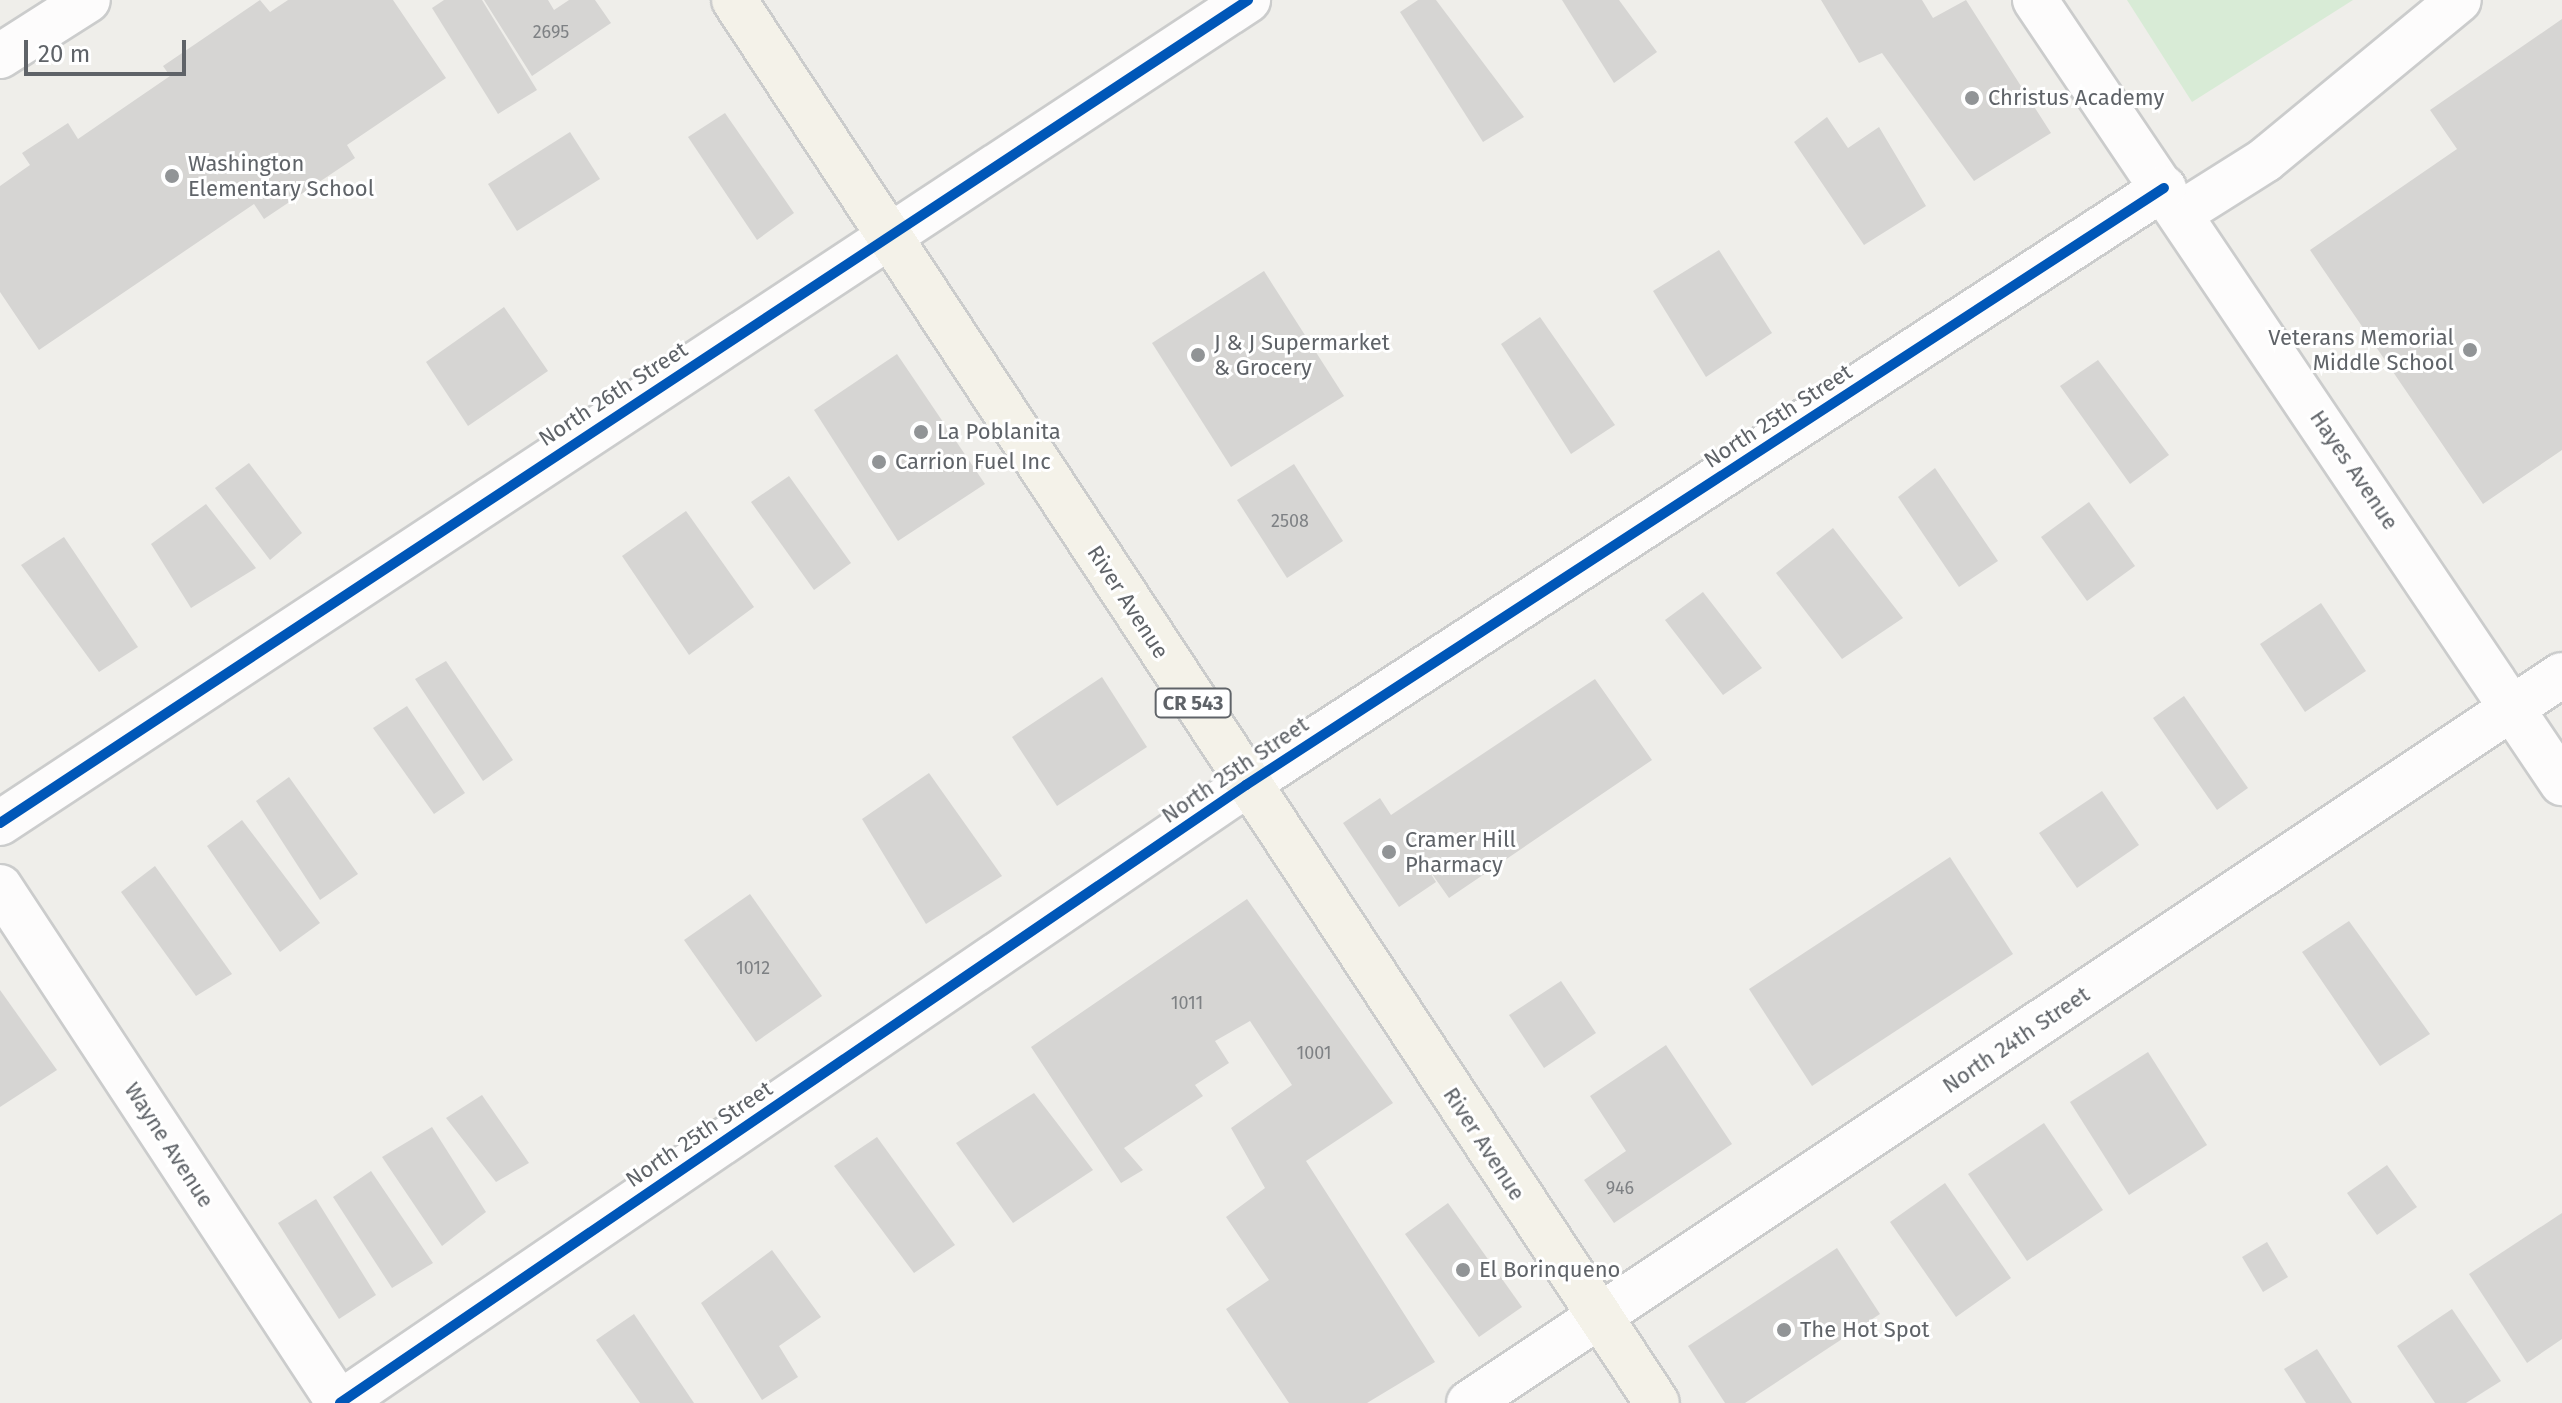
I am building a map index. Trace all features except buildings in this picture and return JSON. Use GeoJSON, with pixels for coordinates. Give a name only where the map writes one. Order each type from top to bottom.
{"type":"FeatureCollection","features":[{"type":"Feature","properties":{"kind":"main road","name":"River Avenue"},"geometry":{"type":"LineString","coordinates":[[734,0],[892,234],[1246,785],[1657,1403]]}},
{"type":"Feature","properties":{"kind":"street"},"geometry":{"type":"LineString","coordinates":[[0,56],[88,0]]}},
{"type":"Feature","properties":{"kind":"street","name":"North 26th Street"},"geometry":{"type":"LineString","coordinates":[[0,823],[1248,0]]}},
{"type":"Feature","properties":{"kind":"street","name":"Hayes Avenue"},"geometry":{"type":"LineString","coordinates":[[2035,0],[2562,783]]}},
{"type":"Feature","properties":{"kind":"street","name":"North 25th Street"},"geometry":{"type":"LineString","coordinates":[[339,1403],[1246,785],[2172,201],[2265,160],[2459,0]]}},
{"type":"Feature","properties":{"kind":"street","name":"North 24th Street"},"geometry":{"type":"LineString","coordinates":[[1469,1403],[2562,675]]}},
{"type":"Feature","properties":{"kind":"street","name":"Wayne Avenue"},"geometry":{"type":"LineString","coordinates":[[0,887],[339,1403]]}},
{"type":"Feature","properties":{"kind":"green space"},"geometry":{"type":"Polygon","coordinates":[[[2127,0],[2353,0],[2192,102],[2127,0]]]}},
{"type":"Feature","properties":{"kind":"cycle path"},"geometry":{"type":"LineString","coordinates":[[0,823],[1248,0]]}},
{"type":"Feature","properties":{"kind":"cycle path"},"geometry":{"type":"LineString","coordinates":[[340,1403],[1246,785],[2164,188]]}},
{"type":"Feature","properties":{"kind":"place","name":"Christus Academy"},"geometry":{"type":"Point","coordinates":[1972,98]}},
{"type":"Feature","properties":{"kind":"place","name":"Washington Elementary School"},"geometry":{"type":"Point","coordinates":[172,176]}},
{"type":"Feature","properties":{"kind":"place","name":"Veterans Memorial Middle School"},"geometry":{"type":"Point","coordinates":[2470,350]}},
{"type":"Feature","properties":{"kind":"place","name":"J & J Supermarket & Grocery"},"geometry":{"type":"Point","coordinates":[1198,355]}},
{"type":"Feature","properties":{"kind":"place","name":"La Poblanita"},"geometry":{"type":"Point","coordinates":[921,432]}},
{"type":"Feature","properties":{"kind":"place","name":"Carrion Fuel Inc"},"geometry":{"type":"Point","coordinates":[879,462]}},
{"type":"Feature","properties":{"kind":"place","name":"Cramer Hill Pharmacy"},"geometry":{"type":"Point","coordinates":[1389,852]}},
{"type":"Feature","properties":{"kind":"place","name":"El Borinqueno"},"geometry":{"type":"Point","coordinates":[1463,1270]}},
{"type":"Feature","properties":{"kind":"place","name":"The Hot Spot"},"geometry":{"type":"Point","coordinates":[1784,1330]}}]}
